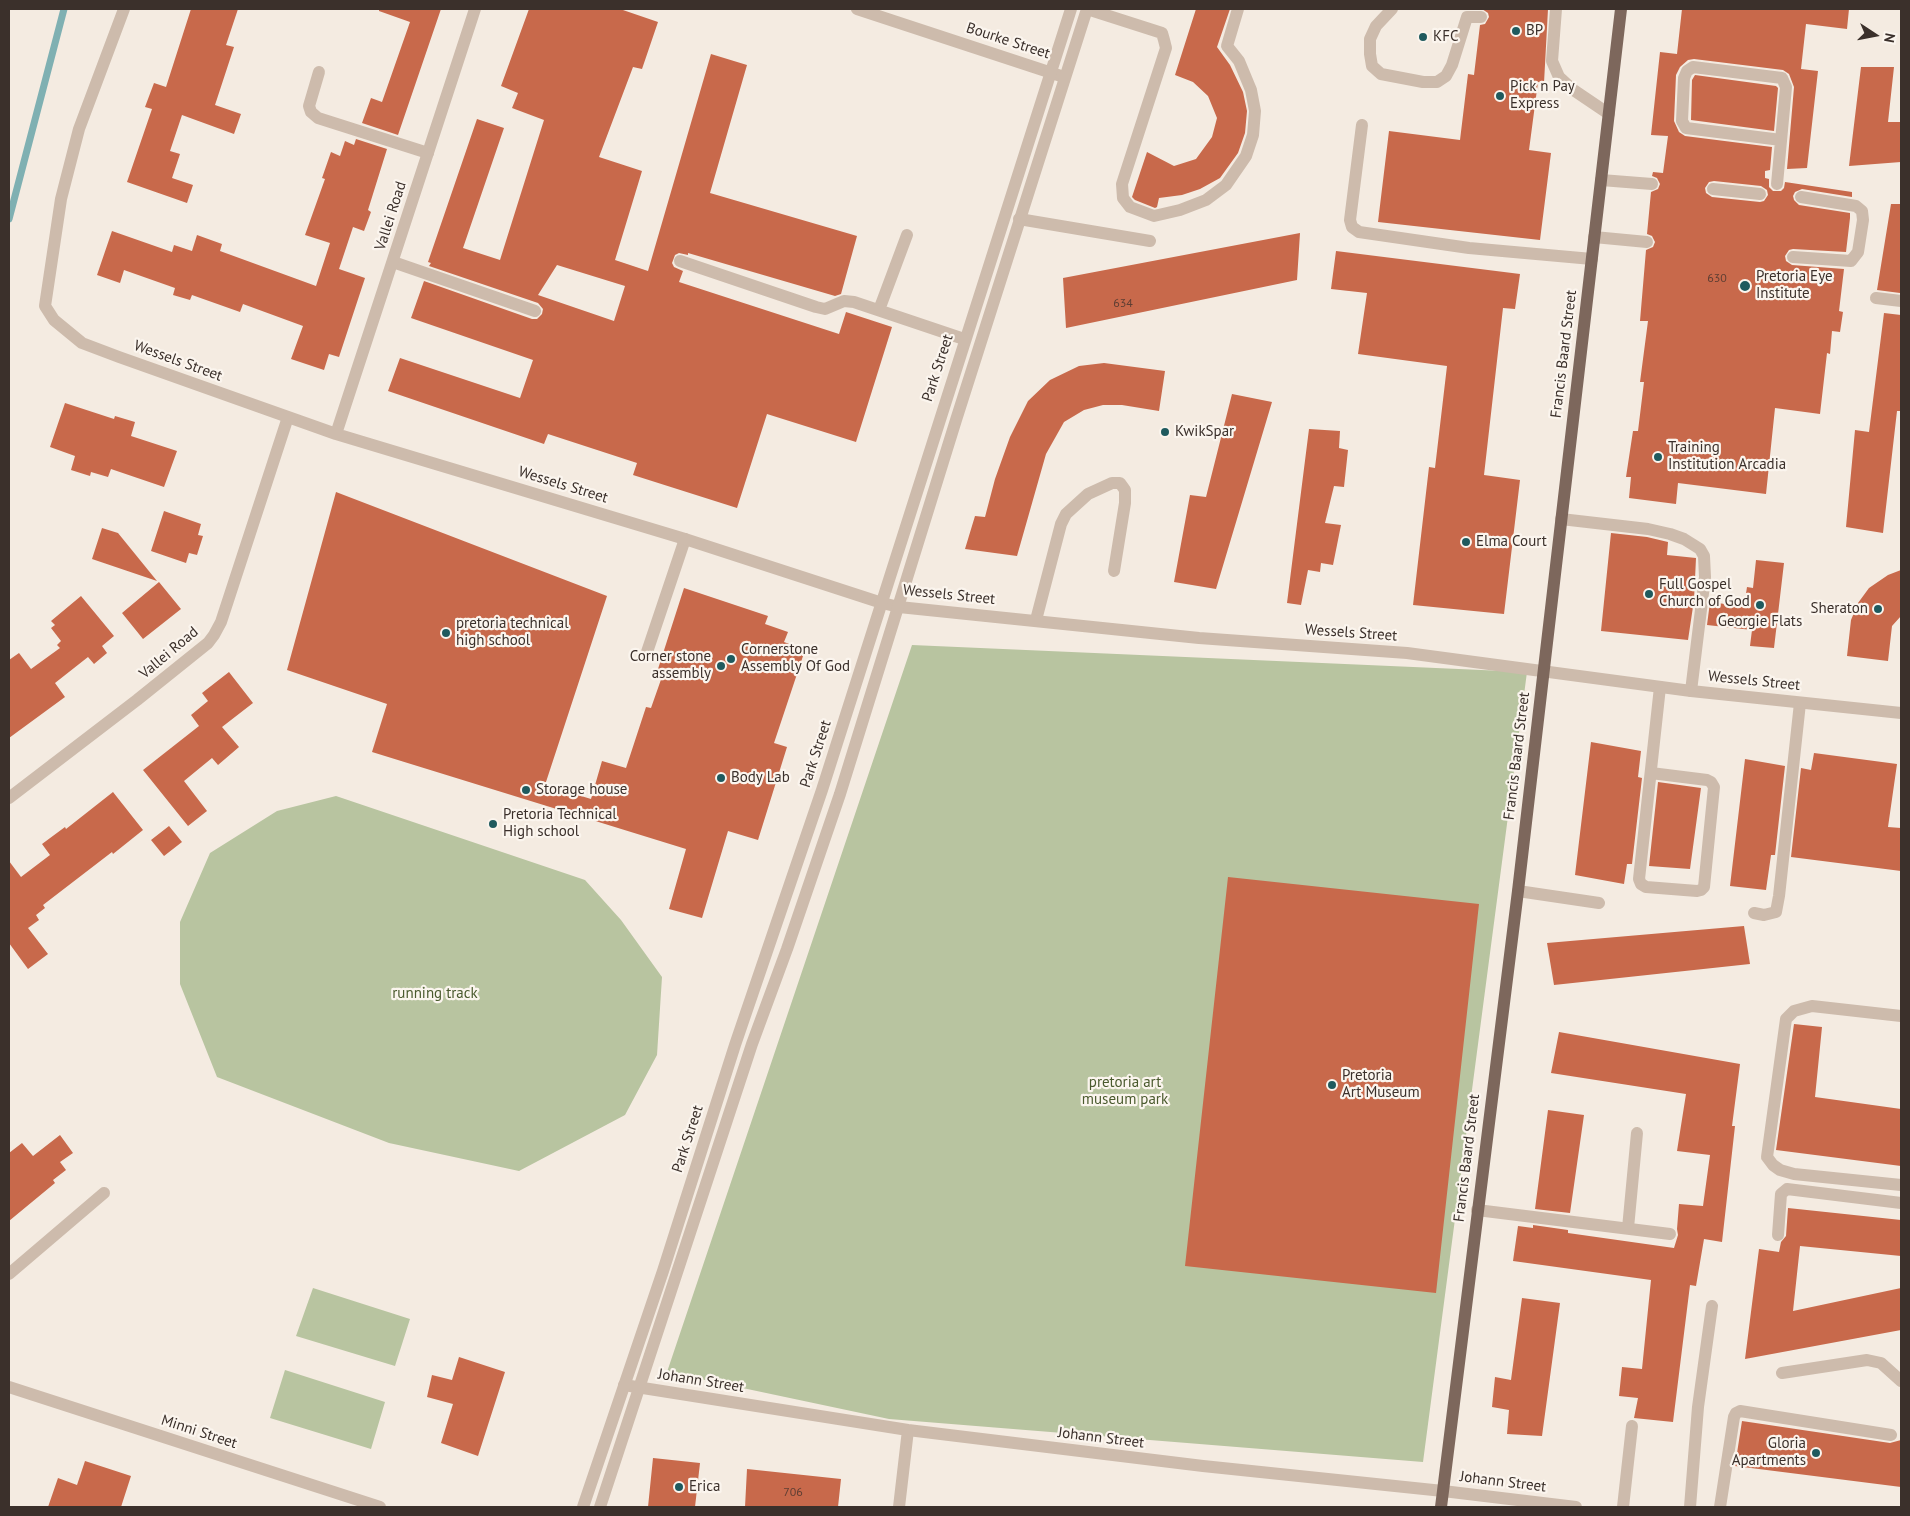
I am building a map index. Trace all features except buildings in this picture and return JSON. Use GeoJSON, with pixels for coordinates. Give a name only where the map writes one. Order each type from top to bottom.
{"type":"FeatureCollection","features":[{"type":"Feature","properties":{"kind":"main road","name":"Francis Baard Street"},"geometry":{"type":"LineString","coordinates":[[1441,1507],[1518,891],[1622,9]]}},
{"type":"Feature","properties":{"kind":"street","name":"Wessels Street"},"geometry":{"type":"LineString","coordinates":[[124,9],[77,138],[61,198],[45,306],[54,320],[82,343],[336,434],[685,539],[899,607],[1199,638],[1406,653],[1691,691],[1901,713]]}},
{"type":"Feature","properties":{"kind":"street","name":"Vallei Road"},"geometry":{"type":"LineString","coordinates":[[336,434],[475,9]]}},
{"type":"Feature","properties":{"kind":"street","name":"Bourke Street"},"geometry":{"type":"LineString","coordinates":[[857,9],[1064,77]]}},
{"type":"Feature","properties":{"kind":"street","name":"Park Street"},"geometry":{"type":"LineString","coordinates":[[583,1507],[663,1271],[735,1045],[822,790],[964,339],[1071,9]]}},
{"type":"Feature","properties":{"kind":"street"},"geometry":{"type":"LineString","coordinates":[[1087,9],[1162,33],[1166,48],[1122,184],[1123,198],[1130,207],[1154,216],[1180,210],[1206,200],[1226,185],[1246,156],[1253,134],[1255,111],[1251,90],[1239,61],[1227,46],[1238,9]]}},
{"type":"Feature","properties":{"kind":"street","name":"Park Street"},"geometry":{"type":"LineString","coordinates":[[600,1507],[752,1044],[802,906],[899,607],[1019,220],[1087,9]]}},
{"type":"Feature","properties":{"kind":"street"},"geometry":{"type":"LineString","coordinates":[[1392,9],[1376,26],[1370,39],[1372,66],[1382,74],[1424,82],[1437,82],[1446,76],[1452,65],[1467,13],[1481,17]]}},
{"type":"Feature","properties":{"kind":"street"},"geometry":{"type":"LineString","coordinates":[[1556,9],[1553,24],[1552,61],[1559,77],[1572,89],[1609,114]]}},
{"type":"Feature","properties":{"kind":"street"},"geometry":{"type":"LineString","coordinates":[[1777,184],[1786,87],[1782,78],[1694,68],[1687,71],[1684,78],[1682,121],[1686,128],[1781,140]]}},
{"type":"Feature","properties":{"kind":"street"},"geometry":{"type":"LineString","coordinates":[[318,72],[309,106],[311,112],[318,118],[428,153]]}},
{"type":"Feature","properties":{"kind":"street"},"geometry":{"type":"LineString","coordinates":[[1362,125],[1350,220],[1352,228],[1359,232],[1469,248],[1592,259]]}},
{"type":"Feature","properties":{"kind":"street"},"geometry":{"type":"LineString","coordinates":[[1601,180],[1652,184]]}},
{"type":"Feature","properties":{"kind":"street"},"geometry":{"type":"LineString","coordinates":[[1713,189],[1760,194]]}},
{"type":"Feature","properties":{"kind":"street"},"geometry":{"type":"LineString","coordinates":[[1793,257],[1851,261],[1858,252],[1863,220],[1862,211],[1856,206],[1801,197]]}},
{"type":"Feature","properties":{"kind":"street"},"geometry":{"type":"LineString","coordinates":[[1019,220],[1150,241]]}},
{"type":"Feature","properties":{"kind":"street"},"geometry":{"type":"LineString","coordinates":[[879,310],[907,235]]}},
{"type":"Feature","properties":{"kind":"street"},"geometry":{"type":"LineString","coordinates":[[1594,237],[1647,242]]}},
{"type":"Feature","properties":{"kind":"street"},"geometry":{"type":"LineString","coordinates":[[680,261],[825,309],[844,301],[854,302],[964,339]]}},
{"type":"Feature","properties":{"kind":"street"},"geometry":{"type":"LineString","coordinates":[[393,262],[535,311]]}},
{"type":"Feature","properties":{"kind":"street"},"geometry":{"type":"LineString","coordinates":[[1876,298],[1901,301]]}},
{"type":"Feature","properties":{"kind":"street","name":"Vallei Road"},"geometry":{"type":"LineString","coordinates":[[9,798],[137,700],[208,643],[214,635],[221,622],[288,417]]}},
{"type":"Feature","properties":{"kind":"street"},"geometry":{"type":"LineString","coordinates":[[1036,620],[1061,524],[1066,514],[1088,494],[1112,483],[1120,483],[1125,490],[1125,503],[1114,571]]}},
{"type":"Feature","properties":{"kind":"street"},"geometry":{"type":"LineString","coordinates":[[1561,519],[1648,529],[1684,539],[1700,549],[1704,556],[1705,577],[1691,691]]}},
{"type":"Feature","properties":{"kind":"street"},"geometry":{"type":"LineString","coordinates":[[647,652],[685,539]]}},
{"type":"Feature","properties":{"kind":"street"},"geometry":{"type":"LineString","coordinates":[[1651,773],[1707,780],[1714,787],[1704,887],[1701,890],[1646,887],[1641,884],[1639,879],[1660,687]]}},
{"type":"Feature","properties":{"kind":"street"},"geometry":{"type":"LineString","coordinates":[[1754,913],[1771,914],[1776,912],[1800,703]]}},
{"type":"Feature","properties":{"kind":"street"},"geometry":{"type":"LineString","coordinates":[[1518,891],[1599,903]]}},
{"type":"Feature","properties":{"kind":"street"},"geometry":{"type":"LineString","coordinates":[[1901,1016],[1812,1006],[1794,1011],[1786,1019],[1768,1157],[1773,1165],[1780,1170],[1794,1174],[1901,1185]]}},
{"type":"Feature","properties":{"kind":"street"},"geometry":{"type":"LineString","coordinates":[[1628,1228],[1637,1133]]}},
{"type":"Feature","properties":{"kind":"street"},"geometry":{"type":"LineString","coordinates":[[1778,1235],[1781,1194],[1787,1189],[1901,1203]]}},
{"type":"Feature","properties":{"kind":"street"},"geometry":{"type":"LineString","coordinates":[[9,1274],[104,1194]]}},
{"type":"Feature","properties":{"kind":"street"},"geometry":{"type":"LineString","coordinates":[[1477,1210],[1670,1234]]}},
{"type":"Feature","properties":{"kind":"street"},"geometry":{"type":"LineString","coordinates":[[1690,1507],[1698,1407],[1712,1306]]}},
{"type":"Feature","properties":{"kind":"street"},"geometry":{"type":"LineString","coordinates":[[1782,1373],[1867,1360],[1880,1363],[1901,1381]]}},
{"type":"Feature","properties":{"kind":"street","name":"Johann Street"},"geometry":{"type":"LineString","coordinates":[[624,1385],[908,1430],[1203,1466],[1576,1507]]}},
{"type":"Feature","properties":{"kind":"street","name":"Minni Street"},"geometry":{"type":"LineString","coordinates":[[9,1387],[380,1507]]}},
{"type":"Feature","properties":{"kind":"street"},"geometry":{"type":"LineString","coordinates":[[1720,1507],[1734,1417],[1740,1411],[1891,1435]]}},
{"type":"Feature","properties":{"kind":"street"},"geometry":{"type":"LineString","coordinates":[[1623,1507],[1632,1426]]}},
{"type":"Feature","properties":{"kind":"street"},"geometry":{"type":"LineString","coordinates":[[898,1507],[908,1430]]}},
{"type":"Feature","properties":{"kind":"green space","name":"pretoria art museum park"},"geometry":{"type":"Polygon","coordinates":[[[912,645],[1527,672],[1423,1462],[889,1419],[667,1372],[912,645]]]}},
{"type":"Feature","properties":{"kind":"green space","name":"running track"},"geometry":{"type":"Polygon","coordinates":[[[336,796],[585,880],[621,920],[662,977],[657,1055],[625,1115],[519,1171],[389,1143],[217,1077],[180,984],[180,922],[210,853],[277,811],[336,796]]]}},
{"type":"Feature","properties":{"kind":"green space"},"geometry":{"type":"Polygon","coordinates":[[[313,1288],[410,1319],[395,1366],[296,1336],[313,1288]]]}},
{"type":"Feature","properties":{"kind":"green space"},"geometry":{"type":"Polygon","coordinates":[[[285,1370],[385,1402],[371,1449],[270,1418],[285,1370]]]}},
{"type":"Feature","properties":{"kind":"waterway"},"geometry":{"type":"LineString","coordinates":[[9,219],[64,9]]}},
{"type":"Feature","properties":{"kind":"place","name":"BP"},"geometry":{"type":"Point","coordinates":[1516,31]}},
{"type":"Feature","properties":{"kind":"place","name":"KFC"},"geometry":{"type":"Point","coordinates":[1423,37]}},
{"type":"Feature","properties":{"kind":"place","name":"Pick n Pay Express"},"geometry":{"type":"Point","coordinates":[1500,96]}},
{"type":"Feature","properties":{"kind":"place","name":"Pretoria Eye Institute"},"geometry":{"type":"Point","coordinates":[1745,286]}},
{"type":"Feature","properties":{"kind":"place","name":"KwikSpar"},"geometry":{"type":"Point","coordinates":[1165,432]}},
{"type":"Feature","properties":{"kind":"place","name":"Training Institution Arcadia"},"geometry":{"type":"Point","coordinates":[1658,457]}},
{"type":"Feature","properties":{"kind":"place","name":"Elma Court"},"geometry":{"type":"Point","coordinates":[1466,542]}},
{"type":"Feature","properties":{"kind":"place","name":"Full Gospel Church of God"},"geometry":{"type":"Point","coordinates":[1649,594]}},
{"type":"Feature","properties":{"kind":"place","name":"Georgie Flats"},"geometry":{"type":"Point","coordinates":[1760,605]}},
{"type":"Feature","properties":{"kind":"place","name":"Sheraton"},"geometry":{"type":"Point","coordinates":[1878,609]}},
{"type":"Feature","properties":{"kind":"place","name":"pretoria technical high school"},"geometry":{"type":"Point","coordinates":[446,633]}},
{"type":"Feature","properties":{"kind":"place","name":"Cornerstone Assembly Of God"},"geometry":{"type":"Point","coordinates":[731,659]}},
{"type":"Feature","properties":{"kind":"place","name":"Corner stone assembly"},"geometry":{"type":"Point","coordinates":[721,666]}},
{"type":"Feature","properties":{"kind":"place","name":"Body Lab"},"geometry":{"type":"Point","coordinates":[721,778]}},
{"type":"Feature","properties":{"kind":"place","name":"Storage house"},"geometry":{"type":"Point","coordinates":[526,790]}},
{"type":"Feature","properties":{"kind":"place","name":"Pretoria Technical High school"},"geometry":{"type":"Point","coordinates":[493,824]}},
{"type":"Feature","properties":{"kind":"place","name":"Pretoria Art Museum"},"geometry":{"type":"Point","coordinates":[1332,1085]}},
{"type":"Feature","properties":{"kind":"place","name":"Gloria Apartments"},"geometry":{"type":"Point","coordinates":[1816,1453]}},
{"type":"Feature","properties":{"kind":"place","name":"Erica"},"geometry":{"type":"Point","coordinates":[679,1487]}}]}
